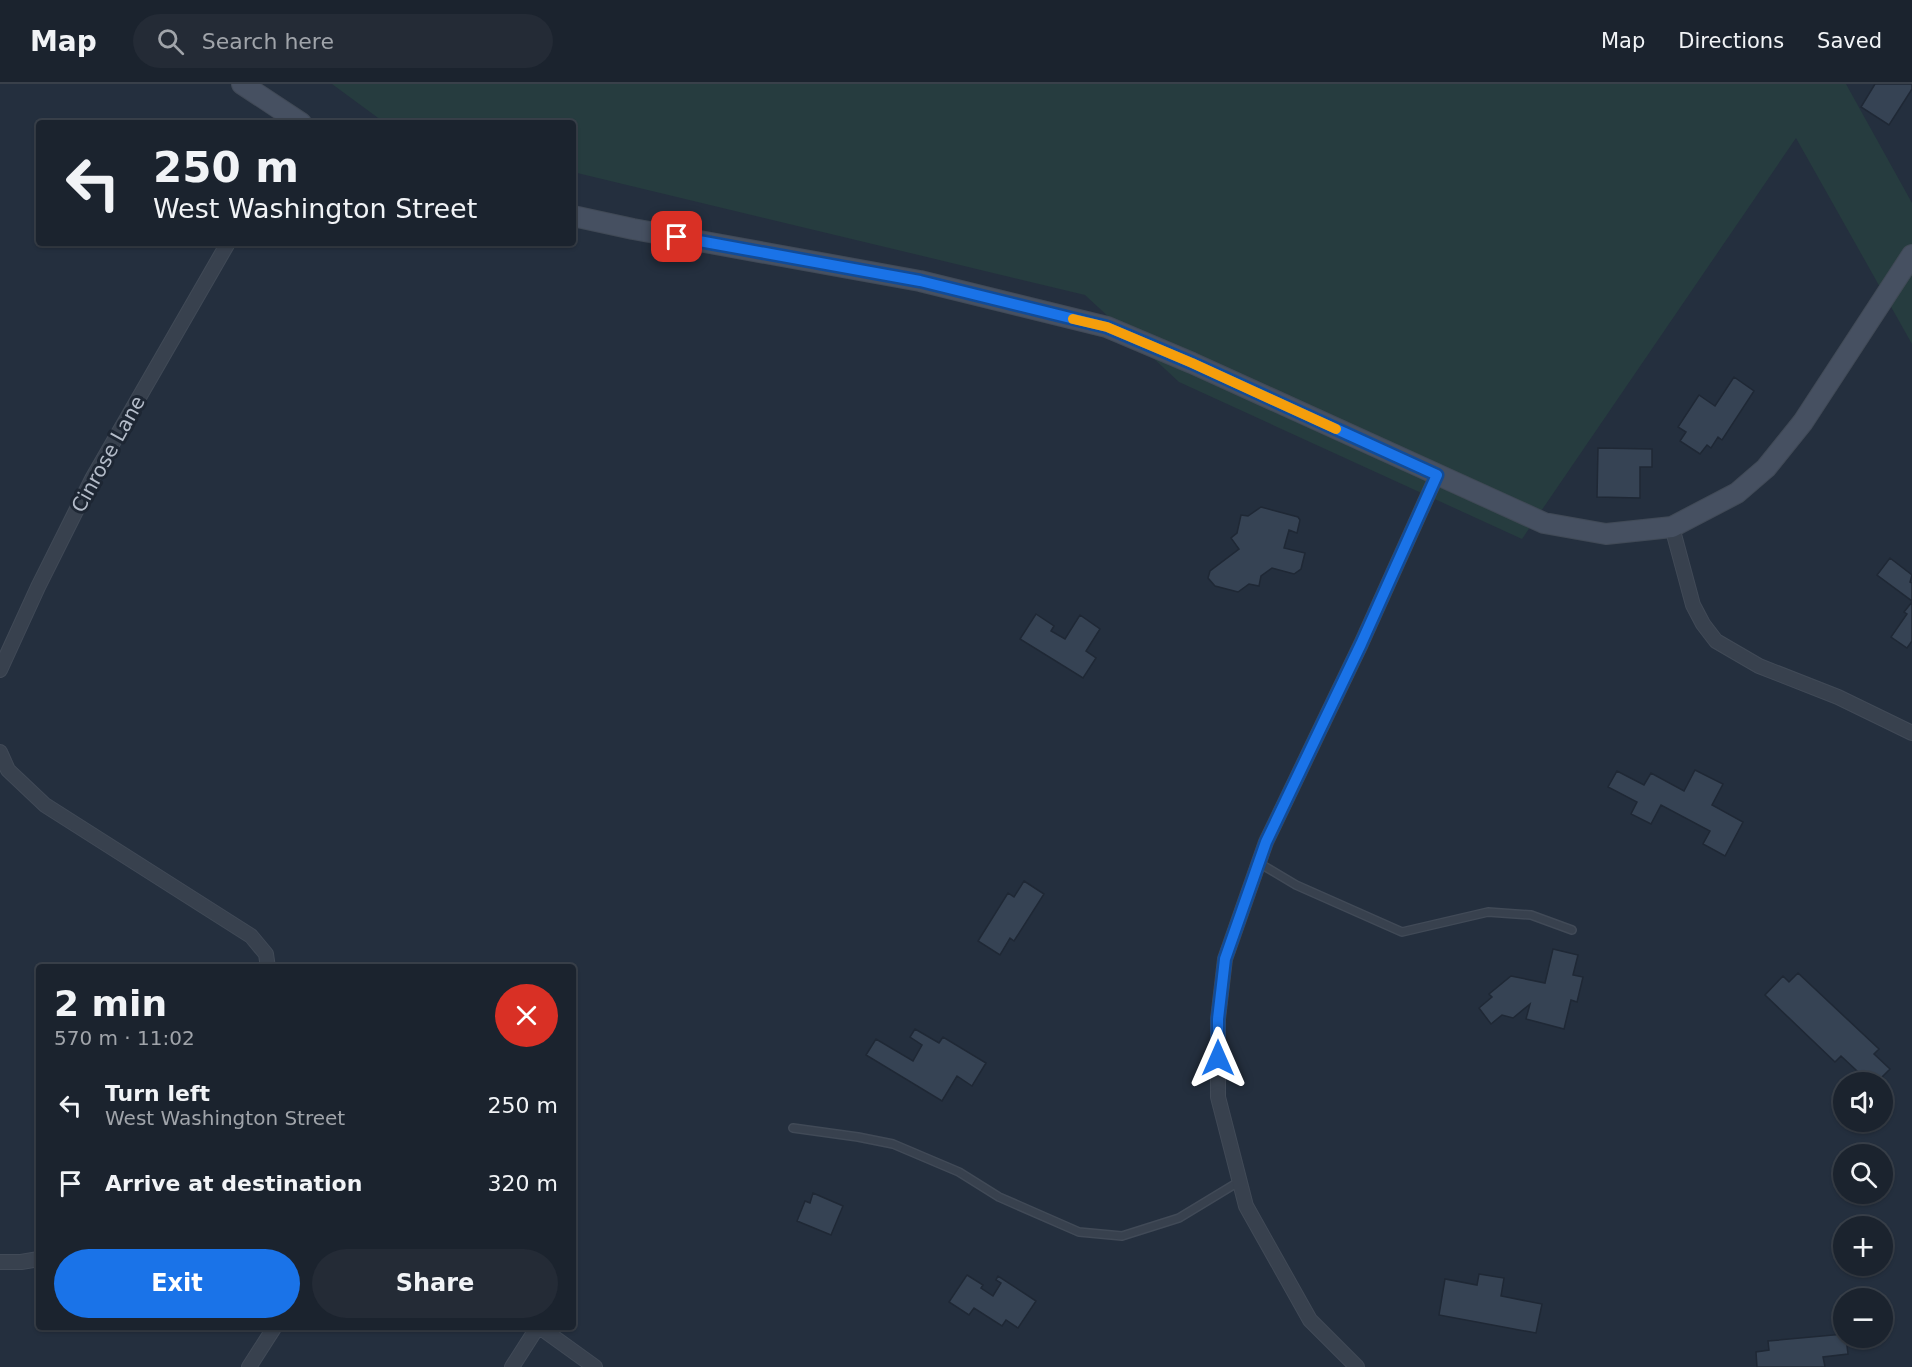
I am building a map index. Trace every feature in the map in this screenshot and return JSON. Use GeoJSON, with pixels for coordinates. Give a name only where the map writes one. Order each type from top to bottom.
{"type":"FeatureCollection","features":[{"type":"Feature","properties":{"kind":"street"},"geometry":{"type":"LineString","coordinates":[[242,84],[296,120]]}},
{"type":"Feature","properties":{"kind":"street"},"geometry":{"type":"LineString","coordinates":[[576,217],[920,281],[1107,327],[1192,363],[1544,523],[1606,534],[1672,527],[1737,493],[1766,468],[1803,422],[1912,255]]}},
{"type":"Feature","properties":{"kind":"street","name":"Cinrose Lane"},"geometry":{"type":"LineString","coordinates":[[0,670],[92,479],[226,246]]}},
{"type":"Feature","properties":{"kind":"street"},"geometry":{"type":"LineString","coordinates":[[1358,1367],[1310,1320],[1246,1206],[1218,1097],[1218,1019],[1225,959],[1266,842],[1361,644],[1437,475]]}},
{"type":"Feature","properties":{"kind":"street"},"geometry":{"type":"LineString","coordinates":[[1672,527],[1694,605],[1703,624],[1716,641],[1759,666],[1838,697],[1912,733]]}},
{"type":"Feature","properties":{"kind":"street"},"geometry":{"type":"LineString","coordinates":[[0,752],[8,770],[45,805],[251,936],[267,961]]}},
{"type":"Feature","properties":{"kind":"street"},"geometry":{"type":"LineString","coordinates":[[0,1263],[36,1260]]}},
{"type":"Feature","properties":{"kind":"street"},"geometry":{"type":"LineString","coordinates":[[249,1367],[273,1330]]}},
{"type":"Feature","properties":{"kind":"street"},"geometry":{"type":"LineString","coordinates":[[512,1367],[538,1330]]}},
{"type":"Feature","properties":{"kind":"street"},"geometry":{"type":"LineString","coordinates":[[542,1330],[595,1367]]}},
{"type":"Feature","properties":{"kind":"lane"},"geometry":{"type":"LineString","coordinates":[[1258,863],[1296,885],[1402,932],[1488,912],[1532,915],[1572,930]]}},
{"type":"Feature","properties":{"kind":"lane"},"geometry":{"type":"LineString","coordinates":[[793,1128],[893,1144],[959,1172],[999,1197],[1079,1232],[1122,1236],[1179,1218],[1240,1181]]}},
{"type":"Feature","properties":{"kind":"green space"},"geometry":{"type":"Polygon","coordinates":[[[332,84],[1846,84],[1912,203],[1912,344],[1796,138],[1522,539],[1179,382],[1085,295],[576,173],[576,120],[381,120],[332,84]]]}},
{"type":"Feature","properties":{"kind":"building"},"geometry":{"type":"Polygon","coordinates":[[[1875,84],[1912,84],[1912,89],[1889,125],[1861,107],[1875,84]]]}},
{"type":"Feature","properties":{"kind":"building"},"geometry":{"type":"Polygon","coordinates":[[[1734,377],[1754,391],[1722,440],[1718,437],[1711,448],[1707,445],[1700,454],[1680,441],[1686,432],[1678,427],[1699,395],[1715,406],[1734,377]]]}},
{"type":"Feature","properties":{"kind":"building"},"geometry":{"type":"Polygon","coordinates":[[[1598,448],[1652,449],[1652,467],[1640,467],[1640,498],[1597,497],[1598,448]]]}},
{"type":"Feature","properties":{"kind":"building"},"geometry":{"type":"Polygon","coordinates":[[[1261,507],[1298,517],[1300,520],[1297,533],[1289,530],[1284,548],[1305,553],[1301,569],[1294,574],[1272,568],[1261,576],[1259,586],[1249,584],[1238,592],[1215,586],[1208,578],[1210,571],[1239,549],[1231,538],[1237,533],[1241,515],[1248,516],[1261,507]]]}},
{"type":"Feature","properties":{"kind":"building"},"geometry":{"type":"Polygon","coordinates":[[[1890,558],[1912,575],[1910,582],[1912,583],[1912,601],[1877,575],[1890,558]]]}},
{"type":"Feature","properties":{"kind":"building"},"geometry":{"type":"Polygon","coordinates":[[[1912,602],[1912,641],[1907,648],[1891,637],[1907,614],[1904,612],[1912,602]]]}},
{"type":"Feature","properties":{"kind":"building"},"geometry":{"type":"Polygon","coordinates":[[[1036,614],[1054,626],[1051,631],[1065,639],[1080,615],[1100,629],[1086,651],[1096,658],[1083,678],[1020,639],[1036,614]]]}},
{"type":"Feature","properties":{"kind":"building"},"geometry":{"type":"Polygon","coordinates":[[[1695,770],[1723,784],[1712,805],[1743,822],[1725,856],[1703,844],[1710,831],[1661,805],[1651,824],[1631,814],[1637,802],[1608,787],[1617,771],[1644,785],[1651,773],[1684,791],[1695,770]]]}},
{"type":"Feature","properties":{"kind":"building"},"geometry":{"type":"Polygon","coordinates":[[[1024,881],[1044,894],[1014,941],[1010,938],[1000,955],[978,941],[1008,893],[1014,897],[1024,881]]]}},
{"type":"Feature","properties":{"kind":"building"},"geometry":{"type":"Polygon","coordinates":[[[1553,949],[1578,955],[1573,975],[1583,977],[1577,1002],[1571,1000],[1564,1029],[1526,1019],[1530,1004],[1513,1018],[1502,1015],[1491,1024],[1479,1008],[1492,997],[1489,994],[1511,976],[1545,983],[1553,949]]]}},
{"type":"Feature","properties":{"kind":"building"},"geometry":{"type":"Polygon","coordinates":[[[1798,973],[1879,1049],[1874,1054],[1890,1069],[1887,1072],[1858,1072],[1841,1056],[1835,1062],[1765,995],[1783,976],[1789,982],[1798,973]]]}},
{"type":"Feature","properties":{"kind":"building"},"geometry":{"type":"Polygon","coordinates":[[[915,1029],[939,1043],[943,1037],[986,1063],[972,1086],[957,1076],[942,1101],[866,1055],[876,1039],[913,1061],[922,1045],[910,1037],[915,1029]]]}},
{"type":"Feature","properties":{"kind":"building"},"geometry":{"type":"Polygon","coordinates":[[[813,1193],[843,1206],[831,1235],[797,1221],[805,1201],[810,1203],[813,1193]]]}},
{"type":"Feature","properties":{"kind":"building"},"geometry":{"type":"Polygon","coordinates":[[[1479,1274],[1504,1278],[1501,1296],[1542,1304],[1536,1333],[1439,1315],[1445,1279],[1477,1285],[1479,1274]]]}},
{"type":"Feature","properties":{"kind":"building"},"geometry":{"type":"Polygon","coordinates":[[[967,1275],[983,1285],[981,1288],[993,1296],[1001,1283],[996,1280],[998,1276],[1036,1301],[1018,1328],[1006,1320],[1002,1326],[974,1308],[969,1315],[949,1302],[967,1275]]]}},
{"type":"Feature","properties":{"kind":"building"},"geometry":{"type":"Polygon","coordinates":[[[1833,1335],[1833,1348],[1847,1348],[1848,1354],[1823,1357],[1825,1367],[1757,1367],[1756,1352],[1769,1350],[1768,1341],[1833,1335]]]}},
{"type":"Feature","properties":{"kind":"slow traffic"},"geometry":{"type":"LineString","coordinates":[[1073,319],[1107,327],[1336,429]]}},
{"type":"Feature","properties":{"kind":"route"},"geometry":{"type":"LineString","coordinates":[[677,237],[920,281],[1107,327],[1192,363],[1437,475],[1361,644],[1266,842],[1225,959],[1218,1019],[1218,1058]]}}]}
